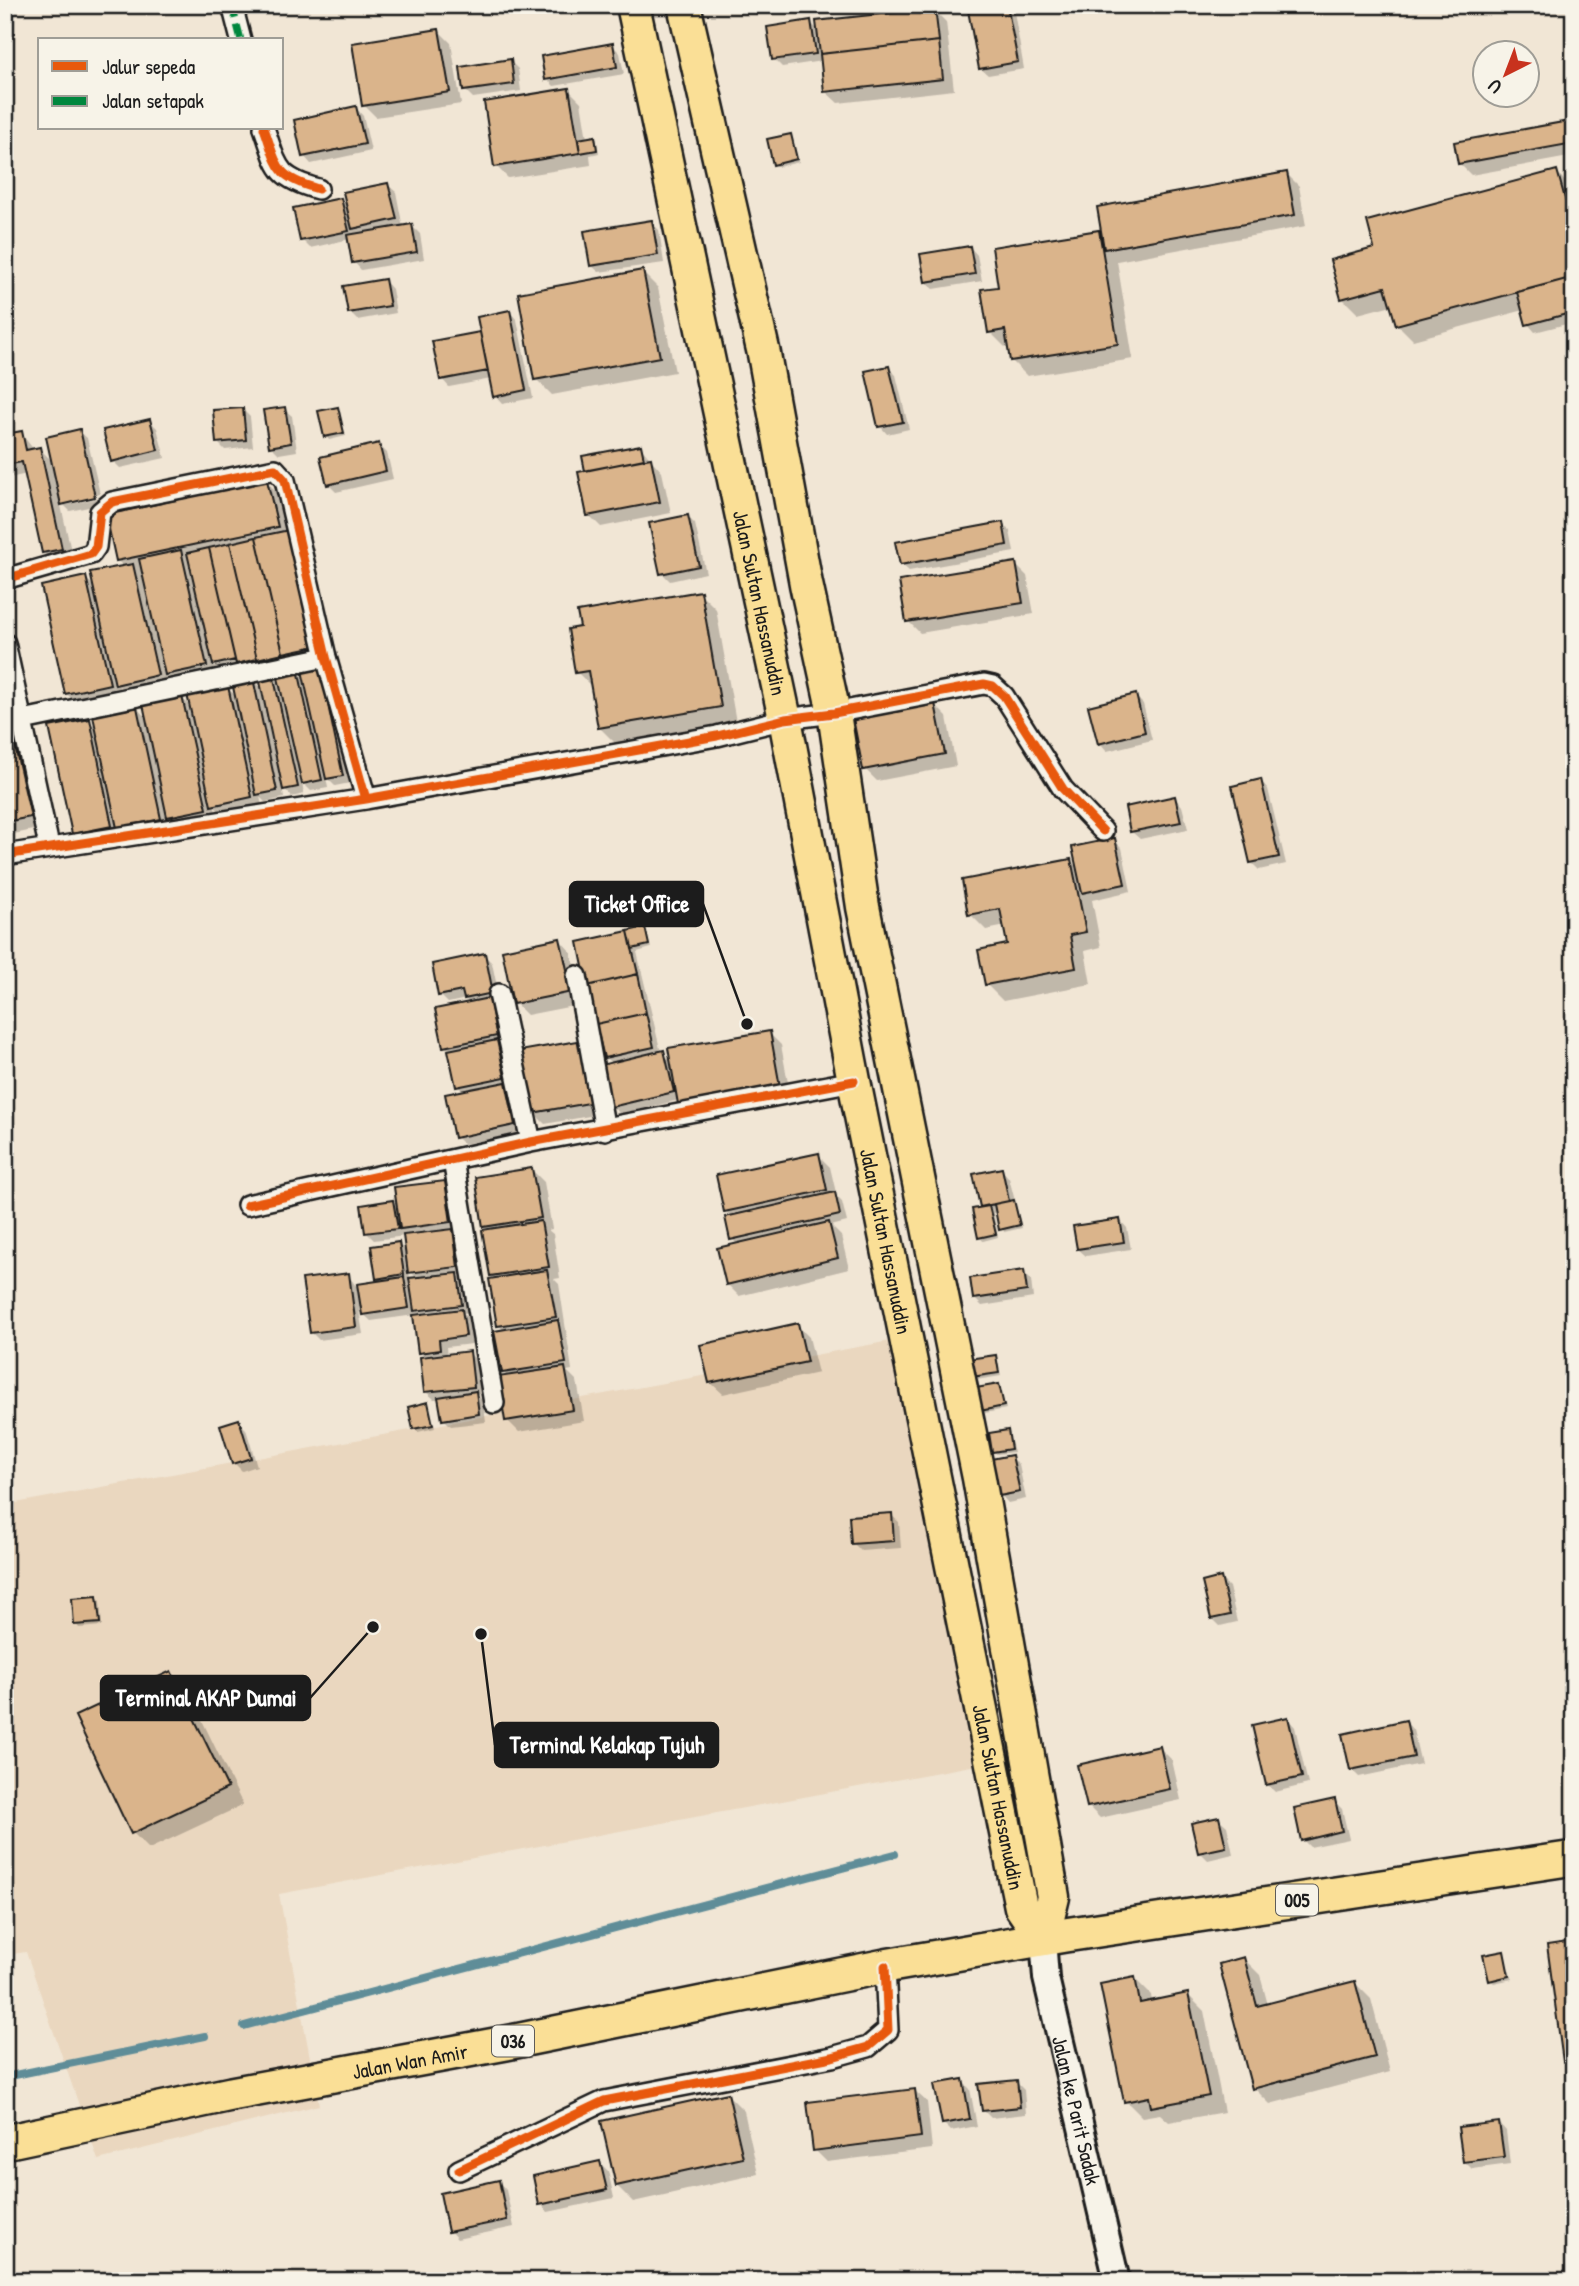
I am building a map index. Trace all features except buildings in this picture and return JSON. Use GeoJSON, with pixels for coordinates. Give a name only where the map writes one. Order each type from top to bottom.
{"type":"FeatureCollection","features":[{"type":"Feature","properties":{"kind":"highway","name":"005"},"geometry":{"type":"LineString","coordinates":[[1032,1941],[1574,1858]]}},
{"type":"Feature","properties":{"kind":"highway","name":"Jalan Wan Amir"},"geometry":{"type":"LineString","coordinates":[[5,2142],[231,2094],[506,2043],[885,1966],[1032,1941]]}},
{"type":"Feature","properties":{"kind":"main road","name":"Jalan Sultan Hassanuddin"},"geometry":{"type":"LineString","coordinates":[[633,5],[785,719],[854,1081],[939,1488],[1021,1906],[1032,1941]]}},
{"type":"Feature","properties":{"kind":"main road","name":"Jalan Sultan Hassanuddin"},"geometry":{"type":"LineString","coordinates":[[684,5],[764,354],[806,584],[834,713],[863,907],[979,1478],[1053,1897],[1032,1941]]}},
{"type":"Feature","properties":{"kind":"main road"},"geometry":{"type":"LineString","coordinates":[[925,1422],[964,1410]]}},
{"type":"Feature","properties":{"kind":"main road"},"geometry":{"type":"LineString","coordinates":[[939,1488],[979,1478]]}},
{"type":"Feature","properties":{"kind":"street"},"geometry":{"type":"LineString","coordinates":[[232,5],[240,38]]}},
{"type":"Feature","properties":{"kind":"street"},"geometry":{"type":"LineString","coordinates":[[265,130],[282,173],[292,182],[318,189]]}},
{"type":"Feature","properties":{"kind":"street"},"geometry":{"type":"LineString","coordinates":[[5,579],[92,554],[96,547],[100,512],[112,502],[275,469],[285,480],[326,657],[366,799]]}},
{"type":"Feature","properties":{"kind":"street"},"geometry":{"type":"LineString","coordinates":[[5,643],[49,846]]}},
{"type":"Feature","properties":{"kind":"street"},"geometry":{"type":"LineString","coordinates":[[23,720],[326,657]]}},
{"type":"Feature","properties":{"kind":"street"},"geometry":{"type":"LineString","coordinates":[[5,855],[49,846],[366,799],[717,736],[785,719],[834,713],[984,684],[993,686],[1004,696],[1063,789],[1103,831]]}},
{"type":"Feature","properties":{"kind":"street"},"geometry":{"type":"LineString","coordinates":[[577,976],[604,1129]]}},
{"type":"Feature","properties":{"kind":"street"},"geometry":{"type":"LineString","coordinates":[[499,994],[531,1142]]}},
{"type":"Feature","properties":{"kind":"street"},"geometry":{"type":"LineString","coordinates":[[247,1205],[531,1142],[854,1081]]}},
{"type":"Feature","properties":{"kind":"street"},"geometry":{"type":"LineString","coordinates":[[453,1160],[494,1403]]}},
{"type":"Feature","properties":{"kind":"street","name":"Jalan ke Parit Sadak"},"geometry":{"type":"LineString","coordinates":[[1032,1941],[1046,1978],[1118,2281]]}},
{"type":"Feature","properties":{"kind":"street"},"geometry":{"type":"LineString","coordinates":[[459,2170],[604,2101],[832,2057],[868,2047],[888,2030],[885,1966]]}},
{"type":"Feature","properties":{"kind":"shaded area"},"geometry":{"type":"Polygon","coordinates":[[[901,1339],[982,1764],[279,1894],[319,2105],[98,2160],[26,1952],[5,1955],[5,1505],[901,1339]]]}},
{"type":"Feature","properties":{"kind":"waterway"},"geometry":{"type":"LineString","coordinates":[[244,2026],[895,1854]]}},
{"type":"Feature","properties":{"kind":"waterway"},"geometry":{"type":"LineString","coordinates":[[5,2077],[205,2036]]}},
{"type":"Feature","properties":{"kind":"marked path"},"geometry":{"type":"LineString","coordinates":[[232,5],[240,38]]}},
{"type":"Feature","properties":{"kind":"cycle path"},"geometry":{"type":"LineString","coordinates":[[265,130],[280,169],[293,180],[318,189]]}},
{"type":"Feature","properties":{"kind":"cycle path"},"geometry":{"type":"LineString","coordinates":[[5,579],[91,554],[96,547],[100,512],[112,502],[275,469],[285,480],[326,657],[366,799]]}},
{"type":"Feature","properties":{"kind":"cycle path"},"geometry":{"type":"LineString","coordinates":[[5,855],[366,799],[717,736],[785,719],[834,713],[984,684],[993,686],[1004,696],[1063,789],[1103,831]]}},
{"type":"Feature","properties":{"kind":"cycle path"},"geometry":{"type":"LineString","coordinates":[[247,1205],[531,1142],[854,1081]]}},
{"type":"Feature","properties":{"kind":"cycle path"},"geometry":{"type":"LineString","coordinates":[[459,2170],[604,2101],[832,2057],[868,2047],[888,2030],[885,1966]]}},
{"type":"Feature","properties":{"kind":"place","name":"Ticket Office"},"geometry":{"type":"Point","coordinates":[747,1024]}},
{"type":"Feature","properties":{"kind":"place","name":"Terminal AKAP Dumai"},"geometry":{"type":"Point","coordinates":[373,1627]}},
{"type":"Feature","properties":{"kind":"place","name":"Terminal Kelakap Tujuh"},"geometry":{"type":"Point","coordinates":[481,1634]}}]}
